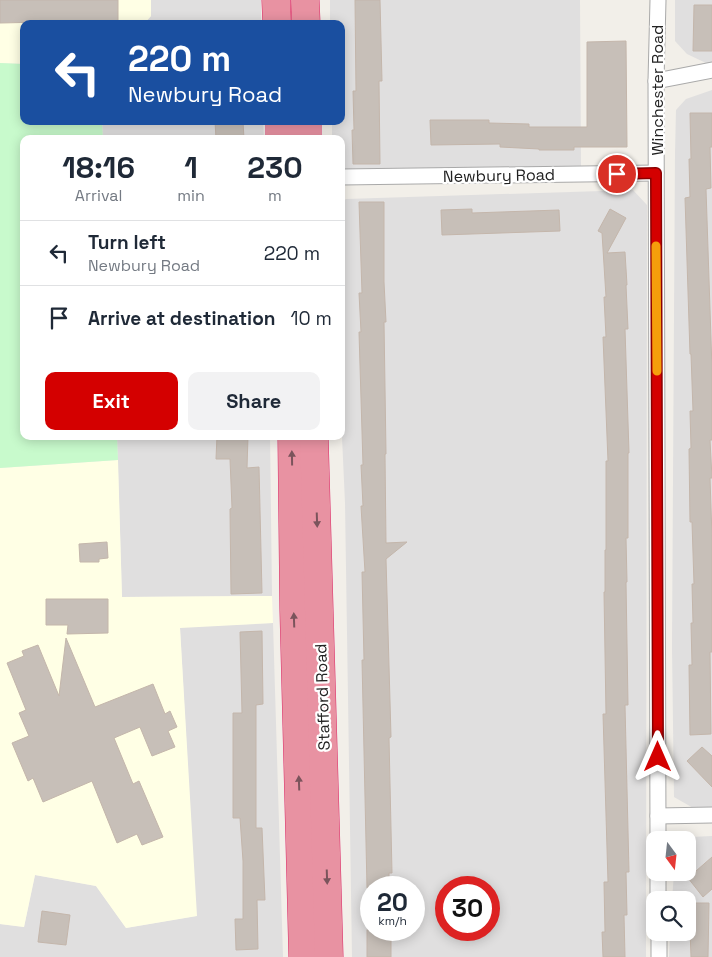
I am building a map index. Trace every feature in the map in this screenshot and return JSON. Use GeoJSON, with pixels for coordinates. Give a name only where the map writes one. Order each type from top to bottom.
{"type":"FeatureCollection","features":[{"type":"Feature","properties":{"kind":"highway"},"geometry":{"type":"LineString","coordinates":[[276,0],[277,20]]}},
{"type":"Feature","properties":{"kind":"highway"},"geometry":{"type":"LineString","coordinates":[[305,0],[306,20]]}},
{"type":"Feature","properties":{"kind":"highway","name":"Stafford Road"},"geometry":{"type":"LineString","coordinates":[[292,440],[294,610],[303,957]]}},
{"type":"Feature","properties":{"kind":"highway","name":"Stafford Road"},"geometry":{"type":"LineString","coordinates":[[314,440],[329,957]]}},
{"type":"Feature","properties":{"kind":"street","name":"Winchester Road"},"geometry":{"type":"LineString","coordinates":[[658,0],[656,81],[658,831]]}},
{"type":"Feature","properties":{"kind":"street"},"geometry":{"type":"LineString","coordinates":[[656,81],[712,70]]}},
{"type":"Feature","properties":{"kind":"street","name":"Newbury Road"},"geometry":{"type":"LineString","coordinates":[[345,177],[656,173]]}},
{"type":"Feature","properties":{"kind":"street"},"geometry":{"type":"LineString","coordinates":[[658,816],[712,815]]}},
{"type":"Feature","properties":{"kind":"street"},"geometry":{"type":"LineString","coordinates":[[659,941],[659,957]]}},
{"type":"Feature","properties":{"kind":"shaded area"},"geometry":{"type":"Polygon","coordinates":[[[0,0],[151,0],[151,16],[148,20],[20,20],[20,64],[0,63],[0,0]]]}},
{"type":"Feature","properties":{"kind":"shaded area"},"geometry":{"type":"Polygon","coordinates":[[[151,0],[261,0],[261,20],[148,20],[151,16],[151,0]]]}},
{"type":"Feature","properties":{"kind":"shaded area"},"geometry":{"type":"Polygon","coordinates":[[[330,0],[580,0],[581,167],[345,169],[345,135],[332,135],[332,125],[345,125],[345,20],[330,20],[330,0]]]}},
{"type":"Feature","properties":{"kind":"shaded area"},"geometry":{"type":"Polygon","coordinates":[[[675,0],[712,0],[712,63],[708,64],[687,54],[675,41],[675,0]]]}},
{"type":"Feature","properties":{"kind":"shaded area"},"geometry":{"type":"Polygon","coordinates":[[[712,90],[712,809],[695,809],[674,797],[672,647],[676,110],[686,99],[712,90]]]}},
{"type":"Feature","properties":{"kind":"shaded area"},"geometry":{"type":"Polygon","coordinates":[[[102,125],[263,125],[264,135],[103,135],[102,125]]]}},
{"type":"Feature","properties":{"kind":"shaded area"},"geometry":{"type":"Polygon","coordinates":[[[633,190],[647,205],[646,957],[352,957],[345,503],[342,440],[345,440],[346,199],[633,190]]]}},
{"type":"Feature","properties":{"kind":"shaded area"},"geometry":{"type":"Polygon","coordinates":[[[117,440],[270,440],[272,596],[122,597],[117,440]]]}},
{"type":"Feature","properties":{"kind":"shaded area"},"geometry":{"type":"Polygon","coordinates":[[[118,460],[122,597],[272,596],[273,623],[180,628],[197,916],[126,928],[96,886],[35,875],[24,927],[0,924],[0,468],[118,460]]]}},
{"type":"Feature","properties":{"kind":"shaded area"},"geometry":{"type":"Polygon","coordinates":[[[273,623],[283,957],[0,957],[0,924],[24,927],[35,875],[96,886],[126,928],[196,916],[180,627],[273,623]]]}},
{"type":"Feature","properties":{"kind":"shaded area"},"geometry":{"type":"Polygon","coordinates":[[[712,836],[712,957],[669,957],[670,941],[696,941],[696,891],[673,891],[673,881],[696,881],[696,837],[712,836]]]}},
{"type":"Feature","properties":{"kind":"green space"},"geometry":{"type":"Polygon","coordinates":[[[0,63],[20,64],[20,125],[102,125],[103,135],[20,135],[20,440],[117,440],[118,460],[0,468],[0,63]]]}},
{"type":"Feature","properties":{"kind":"building"},"geometry":{"type":"Polygon","coordinates":[[[0,0],[118,0],[118,20],[20,20],[20,23],[0,23],[0,0]]]}},
{"type":"Feature","properties":{"kind":"building"},"geometry":{"type":"Polygon","coordinates":[[[355,0],[380,0],[382,81],[379,81],[380,164],[353,164],[353,91],[356,91],[355,0]]]}},
{"type":"Feature","properties":{"kind":"building"},"geometry":{"type":"Polygon","coordinates":[[[694,5],[712,5],[712,51],[693,51],[694,5]]]}},
{"type":"Feature","properties":{"kind":"building"},"geometry":{"type":"Polygon","coordinates":[[[626,41],[627,147],[574,147],[574,150],[539,150],[500,147],[500,144],[431,145],[430,120],[489,120],[489,123],[529,124],[529,127],[587,127],[587,42],[626,41]]]}},
{"type":"Feature","properties":{"kind":"building"},"geometry":{"type":"Polygon","coordinates":[[[690,113],[712,113],[712,147],[710,147],[711,188],[706,189],[712,369],[712,440],[710,440],[712,478],[710,478],[712,652],[710,652],[711,734],[690,735],[689,665],[692,665],[691,623],[693,623],[692,584],[694,584],[692,522],[690,522],[689,449],[691,448],[690,411],[693,411],[685,198],[690,197],[690,113]]]}},
{"type":"Feature","properties":{"kind":"building"},"geometry":{"type":"Polygon","coordinates":[[[215,125],[243,125],[244,135],[216,135],[215,125]]]}},
{"type":"Feature","properties":{"kind":"building"},"geometry":{"type":"Polygon","coordinates":[[[359,202],[384,202],[386,543],[407,542],[386,559],[391,737],[389,738],[392,873],[389,873],[389,876],[367,876],[362,660],[364,660],[362,572],[365,572],[361,506],[363,506],[361,465],[363,465],[359,332],[361,332],[359,293],[362,293],[359,202]]]}},
{"type":"Feature","properties":{"kind":"building"},"geometry":{"type":"Polygon","coordinates":[[[472,209],[472,213],[559,210],[560,231],[442,235],[441,210],[472,209]]]}},
{"type":"Feature","properties":{"kind":"building"},"geometry":{"type":"Polygon","coordinates":[[[610,209],[626,218],[607,253],[625,252],[627,285],[628,329],[625,329],[629,453],[628,538],[626,538],[628,705],[625,705],[629,872],[626,872],[627,915],[624,915],[625,957],[603,957],[602,932],[605,932],[604,882],[608,882],[603,714],[606,714],[604,592],[606,461],[608,461],[603,337],[606,337],[604,297],[606,297],[602,233],[598,231],[610,209]]]}},
{"type":"Feature","properties":{"kind":"building"},"geometry":{"type":"Polygon","coordinates":[[[217,440],[248,440],[247,468],[259,467],[262,593],[231,594],[230,509],[232,508],[230,459],[216,459],[217,440]]]}},
{"type":"Feature","properties":{"kind":"building"},"geometry":{"type":"Polygon","coordinates":[[[107,542],[108,558],[99,559],[99,562],[80,562],[79,544],[107,542]]]}},
{"type":"Feature","properties":{"kind":"building"},"geometry":{"type":"Polygon","coordinates":[[[46,599],[108,599],[108,633],[67,634],[68,625],[46,625],[46,599]]]}},
{"type":"Feature","properties":{"kind":"building"},"geometry":{"type":"Polygon","coordinates":[[[262,631],[263,704],[256,705],[256,828],[262,828],[265,900],[257,900],[258,949],[236,950],[235,919],[243,919],[243,861],[240,818],[233,818],[233,713],[242,713],[240,632],[262,631]]]}},
{"type":"Feature","properties":{"kind":"building"},"geometry":{"type":"Polygon","coordinates":[[[66,638],[95,707],[153,684],[165,714],[170,711],[177,727],[168,731],[175,747],[152,756],[140,727],[114,738],[133,784],[139,781],[163,837],[142,845],[137,834],[117,843],[92,781],[43,802],[33,778],[28,781],[12,743],[29,736],[19,713],[26,710],[7,663],[24,656],[22,651],[38,645],[59,696],[66,638]]]}},
{"type":"Feature","properties":{"kind":"building"},"geometry":{"type":"Polygon","coordinates":[[[702,747],[712,756],[712,787],[687,761],[702,747]]]}},
{"type":"Feature","properties":{"kind":"building"},"geometry":{"type":"Polygon","coordinates":[[[712,857],[712,889],[703,897],[690,881],[696,881],[696,871],[712,857]]]}},
{"type":"Feature","properties":{"kind":"building"},"geometry":{"type":"Polygon","coordinates":[[[696,903],[709,903],[708,957],[691,957],[690,941],[696,941],[696,903]]]}},
{"type":"Feature","properties":{"kind":"building"},"geometry":{"type":"Polygon","coordinates":[[[42,911],[70,915],[66,945],[38,942],[42,911]]]}},
{"type":"Feature","properties":{"kind":"building"},"geometry":{"type":"Polygon","coordinates":[[[367,941],[391,941],[391,957],[367,957],[367,941]]]}},
{"type":"Feature","properties":{"kind":"slow traffic"},"geometry":{"type":"LineString","coordinates":[[656,246],[657,371]]}},
{"type":"Feature","properties":{"kind":"route"},"geometry":{"type":"LineString","coordinates":[[617,174],[656,173],[658,757]]}}]}
